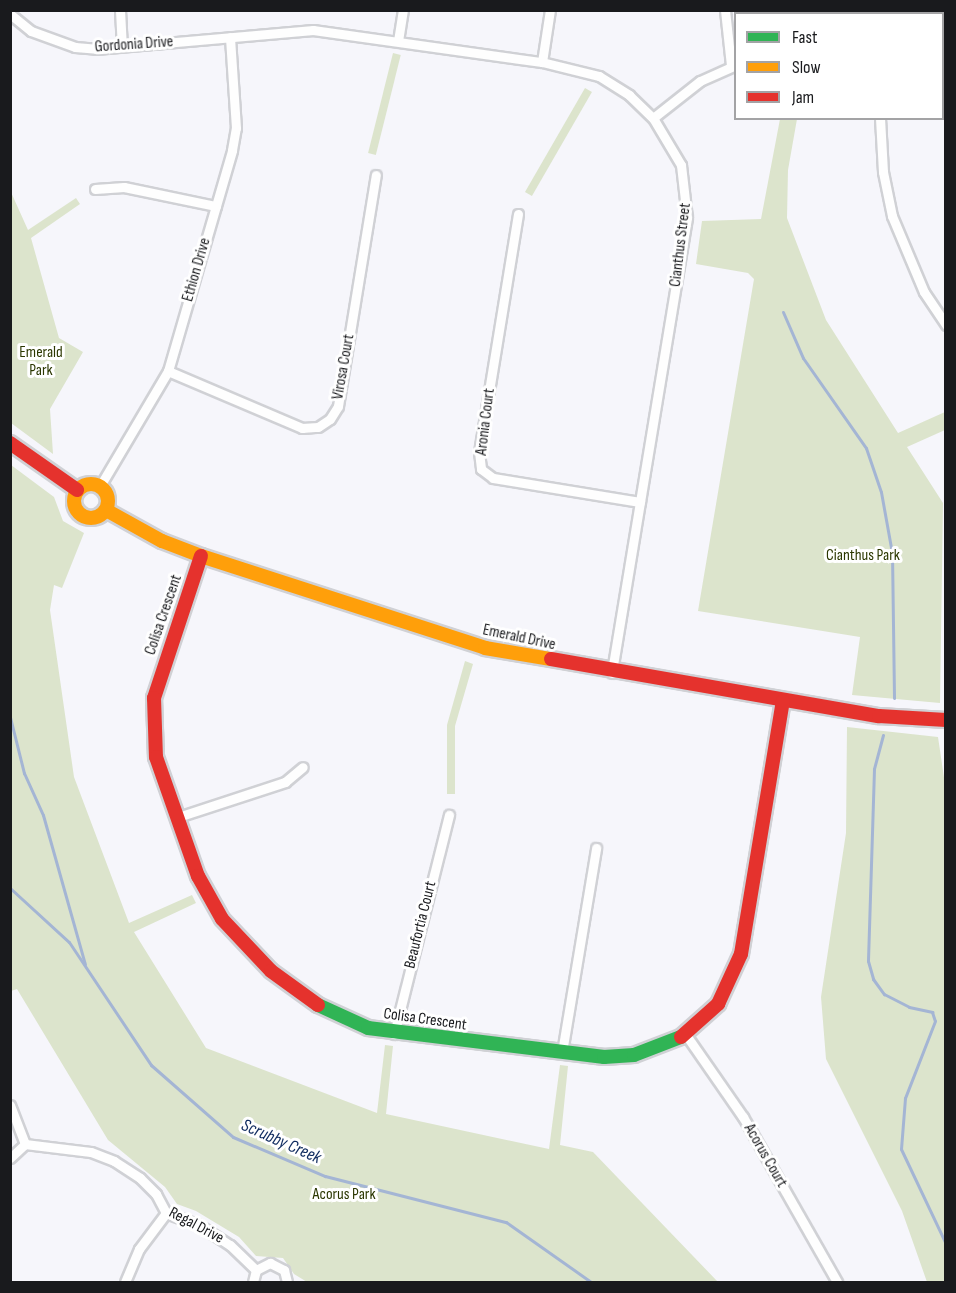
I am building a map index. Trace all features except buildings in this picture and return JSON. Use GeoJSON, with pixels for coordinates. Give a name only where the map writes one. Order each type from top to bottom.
{"type":"FeatureCollection","features":[{"type":"Feature","properties":{"kind":"street"},"geometry":{"type":"LineString","coordinates":[[120,10],[122,46]]}},
{"type":"Feature","properties":{"kind":"street"},"geometry":{"type":"LineString","coordinates":[[398,41],[403,10]]}},
{"type":"Feature","properties":{"kind":"street"},"geometry":{"type":"LineString","coordinates":[[542,62],[550,10]]}},
{"type":"Feature","properties":{"kind":"street"},"geometry":{"type":"LineString","coordinates":[[653,118],[700,81],[733,65],[725,10]]}},
{"type":"Feature","properties":{"kind":"street","name":"Gordonia Drive"},"geometry":{"type":"LineString","coordinates":[[10,14],[31,31],[55,42],[96,49],[230,37]]}},
{"type":"Feature","properties":{"kind":"street","name":"Cianthus Street"},"geometry":{"type":"LineString","coordinates":[[230,37],[313,30],[542,62],[599,76],[629,95],[653,118],[681,165],[687,218],[612,673]]}},
{"type":"Feature","properties":{"kind":"street","name":"Ethion Drive"},"geometry":{"type":"LineString","coordinates":[[100,486],[168,371],[216,206],[236,128],[230,37]]}},
{"type":"Feature","properties":{"kind":"street"},"geometry":{"type":"LineString","coordinates":[[880,120],[883,172],[892,216],[924,292],[945,325]]}},
{"type":"Feature","properties":{"kind":"street","name":"Virosa Court"},"geometry":{"type":"LineString","coordinates":[[168,371],[302,428],[318,427],[330,419],[339,406],[376,175]]}},
{"type":"Feature","properties":{"kind":"street"},"geometry":{"type":"LineString","coordinates":[[95,189],[124,188],[216,206]]}},
{"type":"Feature","properties":{"kind":"street","name":"Aronia Court"},"geometry":{"type":"LineString","coordinates":[[518,214],[479,452],[481,469],[493,478],[639,502]]}},
{"type":"Feature","properties":{"kind":"street"},"geometry":{"type":"LineString","coordinates":[[10,443],[77,490]]}},
{"type":"Feature","properties":{"kind":"street"},"geometry":{"type":"LineString","coordinates":[[90,483],[100,486],[108,500],[106,510],[97,518],[81,516],[74,507],[77,490],[90,483]]}},
{"type":"Feature","properties":{"kind":"street","name":"Emerald Drive"},"geometry":{"type":"LineString","coordinates":[[106,510],[201,556],[472,645],[612,673],[783,701],[879,716],[945,720]]}},
{"type":"Feature","properties":{"kind":"street","name":"Colisa Crescent"},"geometry":{"type":"LineString","coordinates":[[201,556],[154,698],[156,757],[205,892],[241,943],[318,1005],[343,1019],[394,1034],[561,1052],[634,1055],[686,1035],[718,1004],[741,954],[783,701]]}},
{"type":"Feature","properties":{"kind":"street"},"geometry":{"type":"LineString","coordinates":[[178,817],[285,782],[303,768]]}},
{"type":"Feature","properties":{"kind":"street","name":"Beaufortia Court"},"geometry":{"type":"LineString","coordinates":[[394,1034],[449,815]]}},
{"type":"Feature","properties":{"kind":"street"},"geometry":{"type":"LineString","coordinates":[[561,1052],[596,848]]}},
{"type":"Feature","properties":{"kind":"street","name":"Acorus Court"},"geometry":{"type":"LineString","coordinates":[[686,1035],[743,1117],[837,1282]]}},
{"type":"Feature","properties":{"kind":"street"},"geometry":{"type":"LineString","coordinates":[[10,1106],[25,1144],[10,1158]]}},
{"type":"Feature","properties":{"kind":"street","name":"Regal Drive"},"geometry":{"type":"LineString","coordinates":[[25,1144],[91,1152],[114,1161],[140,1178],[156,1194],[166,1213],[214,1235],[256,1270]]}},
{"type":"Feature","properties":{"kind":"street"},"geometry":{"type":"LineString","coordinates":[[125,1282],[139,1249],[166,1213]]}},
{"type":"Feature","properties":{"kind":"street"},"geometry":{"type":"LineString","coordinates":[[254,1282],[256,1270],[265,1264],[276,1264],[284,1270],[287,1282]]}},
{"type":"Feature","properties":{"kind":"green space"},"geometry":{"type":"Polygon","coordinates":[[[393,53],[401,55],[376,155],[368,153],[393,53]]]}},
{"type":"Feature","properties":{"kind":"green space"},"geometry":{"type":"Polygon","coordinates":[[[585,88],[592,92],[532,196],[525,192],[585,88]]]}},
{"type":"Feature","properties":{"kind":"green space","name":"Cianthus Park"},"geometry":{"type":"Polygon","coordinates":[[[780,120],[797,120],[788,170],[787,218],[826,320],[898,433],[945,412],[945,430],[907,447],[943,503],[940,703],[852,695],[860,637],[698,611],[754,279],[748,273],[696,264],[702,221],[761,219],[780,120]]]}},
{"type":"Feature","properties":{"kind":"green space","name":"Emerald Park"},"geometry":{"type":"Polygon","coordinates":[[[10,190],[28,230],[76,198],[80,204],[31,238],[59,338],[83,352],[50,409],[53,454],[11,423],[10,190]]]}},
{"type":"Feature","properties":{"kind":"green space","name":"Acorus Park"},"geometry":{"type":"Polygon","coordinates":[[[11,465],[54,497],[63,521],[84,533],[62,588],[54,585],[50,610],[74,777],[129,923],[192,895],[196,903],[134,932],[206,1048],[377,1113],[385,1045],[393,1046],[386,1114],[549,1149],[560,1065],[568,1066],[560,1145],[593,1152],[718,1282],[307,1282],[294,1274],[283,1258],[256,1256],[239,1237],[196,1211],[177,1204],[165,1187],[108,1140],[17,989],[11,991],[11,465]]]}},
{"type":"Feature","properties":{"kind":"green space"},"geometry":{"type":"Polygon","coordinates":[[[465,661],[473,664],[455,726],[455,794],[447,794],[447,725],[465,661]]]}},
{"type":"Feature","properties":{"kind":"green space"},"geometry":{"type":"Polygon","coordinates":[[[847,727],[938,737],[946,791],[945,1282],[927,1282],[902,1211],[826,1059],[821,997],[846,833],[847,727]]]}},
{"type":"Feature","properties":{"kind":"waterway"},"geometry":{"type":"LineString","coordinates":[[783,312],[803,358],[866,448],[881,492],[892,553],[894,698]]}},
{"type":"Feature","properties":{"kind":"waterway"},"geometry":{"type":"LineString","coordinates":[[10,717],[24,773],[43,815],[85,964]]}},
{"type":"Feature","properties":{"kind":"waterway"},"geometry":{"type":"LineString","coordinates":[[883,735],[874,769],[868,961],[873,979],[884,994],[909,1007],[932,1012],[935,1021],[905,1098],[901,1149],[946,1244]]}},
{"type":"Feature","properties":{"kind":"waterway","name":"Scrubby Creek"},"geometry":{"type":"LineString","coordinates":[[10,888],[69,942],[151,1065],[233,1137],[325,1176],[506,1222],[591,1282]]}},
{"type":"Feature","properties":{"kind":"traffic: fast"},"geometry":{"type":"LineString","coordinates":[[318,1005],[368,1028],[604,1057],[634,1055],[681,1037]]}},
{"type":"Feature","properties":{"kind":"traffic: slow"},"geometry":{"type":"LineString","coordinates":[[91,484],[103,489],[108,501],[103,513],[91,518],[79,513],[74,501],[79,489],[91,484]]}},
{"type":"Feature","properties":{"kind":"traffic: slow"},"geometry":{"type":"LineString","coordinates":[[106,510],[162,541],[201,556],[485,648],[551,659]]}},
{"type":"Feature","properties":{"kind":"traffic: jam"},"geometry":{"type":"LineString","coordinates":[[10,443],[77,490]]}},
{"type":"Feature","properties":{"kind":"traffic: jam"},"geometry":{"type":"LineString","coordinates":[[201,556],[154,698],[156,757],[198,876],[222,919],[271,971],[318,1005]]}},
{"type":"Feature","properties":{"kind":"traffic: jam"},"geometry":{"type":"LineString","coordinates":[[551,659],[879,716],[946,720]]}},
{"type":"Feature","properties":{"kind":"traffic: jam"},"geometry":{"type":"LineString","coordinates":[[681,1037],[718,1004],[741,954],[783,701]]}}]}
